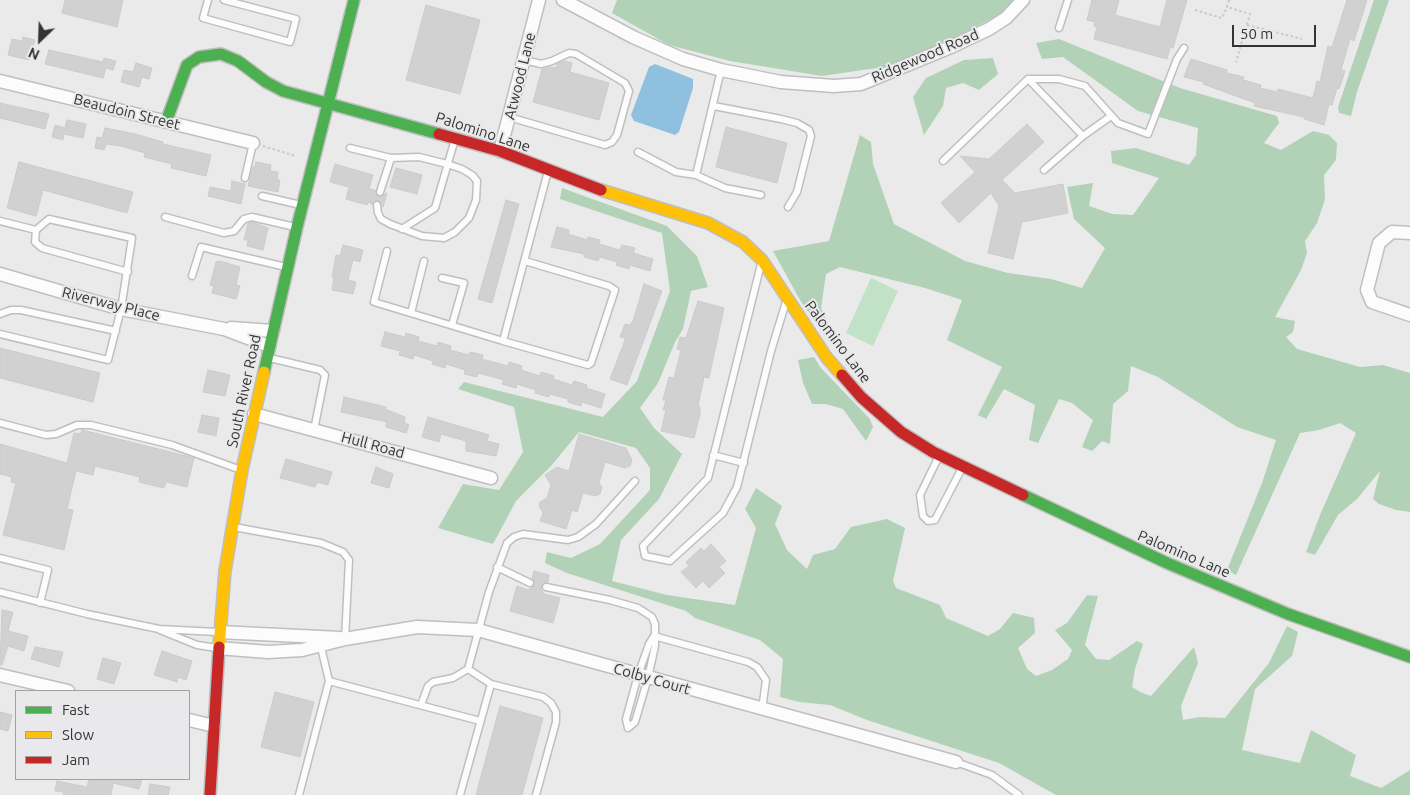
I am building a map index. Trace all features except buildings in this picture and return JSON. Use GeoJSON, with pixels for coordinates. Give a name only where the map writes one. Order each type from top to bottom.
{"type":"FeatureCollection","features":[{"type":"Feature","properties":{"kind":"street","name":"South River Road"},"geometry":{"type":"LineString","coordinates":[[210,795],[219,632],[225,571],[242,470],[296,227],[354,0]]}},
{"type":"Feature","properties":{"kind":"street","name":"Atwood Lane"},"geometry":{"type":"LineString","coordinates":[[500,151],[539,0]]}},
{"type":"Feature","properties":{"kind":"street","name":"Ridgewood Road"},"geometry":{"type":"LineString","coordinates":[[563,0],[657,49],[722,70],[807,85],[834,86],[861,84],[977,35],[1006,18],[1024,0]]}},
{"type":"Feature","properties":{"kind":"street","name":"Palomino Lane"},"geometry":{"type":"LineString","coordinates":[[166,122],[183,70],[195,59],[209,54],[221,54],[235,59],[277,89],[500,151],[604,192],[708,222],[742,242],[762,260],[827,358],[861,398],[901,432],[963,467],[1167,564],[1288,614],[1410,657]]}},
{"type":"Feature","properties":{"kind":"street","name":"Beaudoin Street"},"geometry":{"type":"LineString","coordinates":[[0,80],[253,143]]}},
{"type":"Feature","properties":{"kind":"street"},"geometry":{"type":"LineString","coordinates":[[1410,232],[1392,232],[1379,243],[1367,290],[1372,302],[1410,315]]}},
{"type":"Feature","properties":{"kind":"street","name":"Riverway Place"},"geometry":{"type":"LineString","coordinates":[[0,274],[121,309],[224,328],[273,330]]}},
{"type":"Feature","properties":{"kind":"street","name":"Riverway Place"},"geometry":{"type":"LineString","coordinates":[[224,328],[268,352]]}},
{"type":"Feature","properties":{"kind":"street","name":"Hull Road"},"geometry":{"type":"LineString","coordinates":[[254,414],[491,478]]}},
{"type":"Feature","properties":{"kind":"street","name":"Colby Court"},"geometry":{"type":"LineString","coordinates":[[218,648],[268,652],[321,647],[345,639],[416,627],[478,630],[762,710],[956,762]]}},
{"type":"Feature","properties":{"kind":"street","name":"Colby Court"},"geometry":{"type":"LineString","coordinates":[[219,632],[345,639]]}},
{"type":"Feature","properties":{"kind":"street"},"geometry":{"type":"LineString","coordinates":[[0,675],[64,690]]}},
{"type":"Feature","properties":{"kind":"street"},"geometry":{"type":"LineString","coordinates":[[190,720],[214,726]]}},
{"type":"Feature","properties":{"kind":"lane"},"geometry":{"type":"LineString","coordinates":[[208,0],[203,18],[290,42],[296,19],[224,0]]}},
{"type":"Feature","properties":{"kind":"lane"},"geometry":{"type":"LineString","coordinates":[[1059,28],[1068,0]]}},
{"type":"Feature","properties":{"kind":"lane"},"geometry":{"type":"LineString","coordinates":[[943,161],[1028,79],[1059,78],[1085,86],[1118,123],[1148,134],[1177,59],[1184,48]]}},
{"type":"Feature","properties":{"kind":"lane"},"geometry":{"type":"LineString","coordinates":[[509,117],[605,145],[612,142],[617,135],[629,91],[625,83],[576,54],[569,53],[552,62],[541,64],[524,60]]}},
{"type":"Feature","properties":{"kind":"lane"},"geometry":{"type":"LineString","coordinates":[[696,175],[722,70]]}},
{"type":"Feature","properties":{"kind":"lane"},"geometry":{"type":"LineString","coordinates":[[1028,79],[1083,136]]}},
{"type":"Feature","properties":{"kind":"lane"},"geometry":{"type":"LineString","coordinates":[[714,106],[797,123],[809,130],[811,136],[798,192],[788,206]]}},
{"type":"Feature","properties":{"kind":"lane"},"geometry":{"type":"LineString","coordinates":[[1044,170],[1083,136],[1111,116]]}},
{"type":"Feature","properties":{"kind":"lane"},"geometry":{"type":"LineString","coordinates":[[402,229],[435,208],[456,138]]}},
{"type":"Feature","properties":{"kind":"lane"},"geometry":{"type":"LineString","coordinates":[[245,178],[253,143]]}},
{"type":"Feature","properties":{"kind":"lane"},"geometry":{"type":"LineString","coordinates":[[350,148],[391,158],[419,157],[447,164],[467,172],[477,181],[476,200],[469,218],[455,232],[444,238],[422,236],[381,219],[377,205]]}},
{"type":"Feature","properties":{"kind":"lane"},"geometry":{"type":"LineString","coordinates":[[638,152],[676,172],[696,175],[725,188],[761,195]]}},
{"type":"Feature","properties":{"kind":"lane"},"geometry":{"type":"LineString","coordinates":[[380,192],[391,158]]}},
{"type":"Feature","properties":{"kind":"lane"},"geometry":{"type":"LineString","coordinates":[[502,341],[525,261],[548,169]]}},
{"type":"Feature","properties":{"kind":"lane"},"geometry":{"type":"LineString","coordinates":[[262,196],[302,205]]}},
{"type":"Feature","properties":{"kind":"lane"},"geometry":{"type":"LineString","coordinates":[[165,217],[224,233],[234,231],[244,219],[252,217],[296,227]]}},
{"type":"Feature","properties":{"kind":"lane"},"geometry":{"type":"LineString","coordinates":[[0,334],[108,360],[121,309],[128,272],[132,238],[49,219],[36,230],[36,242],[42,248],[128,272]]}},
{"type":"Feature","properties":{"kind":"lane"},"geometry":{"type":"LineString","coordinates":[[0,222],[36,230]]}},
{"type":"Feature","properties":{"kind":"lane"},"geometry":{"type":"LineString","coordinates":[[192,276],[201,247],[287,267]]}},
{"type":"Feature","properties":{"kind":"lane"},"geometry":{"type":"LineString","coordinates":[[387,251],[374,302],[588,366],[591,363],[615,290],[609,286],[525,261]]}},
{"type":"Feature","properties":{"kind":"lane"},"geometry":{"type":"LineString","coordinates":[[762,260],[708,478],[643,546],[645,556],[670,561],[723,512],[738,488],[771,351],[787,298]]}},
{"type":"Feature","properties":{"kind":"lane"},"geometry":{"type":"LineString","coordinates":[[411,313],[424,261]]}},
{"type":"Feature","properties":{"kind":"lane"},"geometry":{"type":"LineString","coordinates":[[442,278],[464,284],[452,326]]}},
{"type":"Feature","properties":{"kind":"lane"},"geometry":{"type":"LineString","coordinates":[[0,314],[11,310],[20,310],[116,331]]}},
{"type":"Feature","properties":{"kind":"lane"},"geometry":{"type":"LineString","coordinates":[[268,352],[320,370],[325,375],[314,430]]}},
{"type":"Feature","properties":{"kind":"lane"},"geometry":{"type":"LineString","coordinates":[[0,423],[46,435],[56,434],[77,425],[90,425],[172,445],[242,470]]}},
{"type":"Feature","properties":{"kind":"lane"},"geometry":{"type":"LineString","coordinates":[[713,455],[744,463]]}},
{"type":"Feature","properties":{"kind":"lane"},"geometry":{"type":"LineString","coordinates":[[940,455],[920,495],[923,516],[928,520],[935,520],[963,467]]}},
{"type":"Feature","properties":{"kind":"lane"},"geometry":{"type":"LineString","coordinates":[[421,705],[428,686],[433,682],[453,678],[468,669],[497,567],[507,543],[514,537],[523,534],[568,540],[578,537],[596,524],[635,481]]}},
{"type":"Feature","properties":{"kind":"lane"},"geometry":{"type":"LineString","coordinates":[[233,526],[321,543],[343,552],[349,560],[345,639]]}},
{"type":"Feature","properties":{"kind":"lane"},"geometry":{"type":"LineString","coordinates":[[0,558],[48,570],[40,603]]}},
{"type":"Feature","properties":{"kind":"lane"},"geometry":{"type":"LineString","coordinates":[[497,567],[530,583]]}},
{"type":"Feature","properties":{"kind":"lane"},"geometry":{"type":"LineString","coordinates":[[546,587],[569,593],[584,594],[638,608],[652,617],[655,624],[655,646],[643,677],[626,719],[628,728],[635,722],[643,677],[649,644],[654,636]]}},
{"type":"Feature","properties":{"kind":"lane"},"geometry":{"type":"LineString","coordinates":[[0,592],[40,603],[159,629],[219,632]]}},
{"type":"Feature","properties":{"kind":"lane"},"geometry":{"type":"LineString","coordinates":[[159,629],[197,645],[218,648]]}},
{"type":"Feature","properties":{"kind":"lane"},"geometry":{"type":"LineString","coordinates":[[654,636],[748,662],[757,667],[766,680],[762,710]]}},
{"type":"Feature","properties":{"kind":"lane"},"geometry":{"type":"LineString","coordinates":[[299,795],[329,681],[321,647]]}},
{"type":"Feature","properties":{"kind":"lane"},"geometry":{"type":"LineString","coordinates":[[468,669],[491,684],[543,697],[551,703],[556,712],[556,722],[536,795]]}},
{"type":"Feature","properties":{"kind":"lane"},"geometry":{"type":"LineString","coordinates":[[329,681],[480,721]]}},
{"type":"Feature","properties":{"kind":"lane"},"geometry":{"type":"LineString","coordinates":[[460,795],[491,684]]}},
{"type":"Feature","properties":{"kind":"lane"},"geometry":{"type":"LineString","coordinates":[[956,762],[992,775],[1019,795]]}},
{"type":"Feature","properties":{"kind":"path"},"geometry":{"type":"LineString","coordinates":[[1195,10],[1222,18],[1229,0]]}},
{"type":"Feature","properties":{"kind":"path"},"geometry":{"type":"LineString","coordinates":[[1227,7],[1250,14],[1236,62]]}},
{"type":"Feature","properties":{"kind":"path"},"geometry":{"type":"LineString","coordinates":[[1247,25],[1302,39]]}},
{"type":"Feature","properties":{"kind":"path"},"geometry":{"type":"LineString","coordinates":[[253,143],[296,156]]}},
{"type":"Feature","properties":{"kind":"green space"},"geometry":{"type":"Polygon","coordinates":[[[617,0],[1016,0],[1006,11],[959,36],[890,66],[822,76],[730,61],[669,45],[612,13],[617,0]]]}},
{"type":"Feature","properties":{"kind":"green space"},"geometry":{"type":"Polygon","coordinates":[[[1374,0],[1389,0],[1357,92],[1351,116],[1339,113],[1338,107],[1374,0]]]}},
{"type":"Feature","properties":{"kind":"green space"},"geometry":{"type":"Polygon","coordinates":[[[1059,39],[1180,88],[1277,116],[1279,123],[1264,143],[1281,150],[1313,131],[1329,135],[1337,143],[1336,160],[1324,175],[1325,199],[1317,223],[1305,241],[1307,253],[1301,270],[1275,317],[1295,321],[1293,332],[1286,337],[1297,349],[1360,367],[1383,365],[1410,373],[1410,512],[1396,510],[1379,504],[1373,499],[1380,471],[1357,499],[1338,515],[1315,555],[1306,552],[1356,433],[1340,423],[1319,430],[1300,433],[1236,575],[1227,570],[1262,483],[1276,440],[1237,427],[1158,377],[1131,366],[1128,391],[1113,404],[1110,444],[1102,441],[1092,451],[1082,447],[1093,420],[1072,403],[1059,399],[1038,443],[1029,440],[1035,405],[1004,389],[986,419],[978,415],[1002,367],[947,340],[962,300],[925,288],[840,267],[826,274],[821,308],[833,334],[825,336],[800,300],[773,251],[829,241],[860,135],[871,142],[873,164],[894,224],[965,261],[1008,273],[1051,279],[1082,288],[1105,248],[1074,219],[1067,187],[1093,183],[1089,206],[1112,214],[1133,215],[1159,178],[1112,163],[1111,151],[1136,148],[1189,165],[1196,155],[1198,128],[1138,111],[1063,57],[1042,59],[1036,43],[1059,39]]]}},
{"type":"Feature","properties":{"kind":"green space"},"geometry":{"type":"Polygon","coordinates":[[[993,58],[998,74],[979,90],[963,83],[946,88],[943,106],[924,135],[913,97],[926,78],[964,60],[993,58]]]}},
{"type":"Feature","properties":{"kind":"green space"},"geometry":{"type":"Polygon","coordinates":[[[562,188],[667,226],[697,256],[708,287],[691,291],[683,329],[675,342],[658,383],[640,408],[654,428],[682,454],[659,499],[621,540],[612,581],[667,595],[735,605],[756,528],[745,509],[756,488],[782,506],[775,524],[787,550],[807,569],[813,555],[835,549],[851,527],[887,519],[905,528],[893,581],[896,588],[940,605],[946,618],[988,636],[1000,629],[1013,613],[1034,618],[1035,633],[1018,648],[1027,669],[1036,676],[1052,670],[1068,659],[1072,650],[1055,630],[1067,623],[1087,595],[1098,596],[1085,645],[1096,659],[1109,660],[1137,641],[1143,644],[1135,669],[1132,687],[1140,692],[1151,696],[1194,647],[1198,663],[1181,706],[1183,720],[1200,717],[1225,718],[1269,663],[1287,626],[1298,632],[1292,656],[1255,689],[1242,750],[1300,763],[1311,730],[1356,755],[1350,776],[1381,788],[1410,770],[1410,795],[1056,795],[999,763],[867,720],[830,705],[799,702],[780,697],[783,659],[760,640],[695,618],[686,611],[567,573],[545,563],[547,552],[571,558],[600,544],[650,490],[650,468],[636,448],[579,432],[551,466],[516,501],[493,544],[438,528],[463,484],[499,490],[523,452],[514,407],[458,389],[464,382],[603,417],[637,381],[670,291],[662,233],[560,199],[562,188]]]}},
{"type":"Feature","properties":{"kind":"green space"},"geometry":{"type":"Polygon","coordinates":[[[871,278],[898,291],[873,346],[846,333],[871,278]]]}},
{"type":"Feature","properties":{"kind":"green space"},"geometry":{"type":"Polygon","coordinates":[[[814,357],[821,368],[870,419],[873,427],[866,441],[843,409],[826,404],[812,404],[803,383],[798,360],[814,357]]]}},
{"type":"Feature","properties":{"kind":"water"},"geometry":{"type":"Polygon","coordinates":[[[655,64],[693,79],[693,88],[679,132],[675,135],[634,121],[631,115],[649,67],[655,64]]]}},
{"type":"Feature","properties":{"kind":"traffic: fast"},"geometry":{"type":"LineString","coordinates":[[264,372],[297,227],[354,0]]}},
{"type":"Feature","properties":{"kind":"traffic: fast"},"geometry":{"type":"LineString","coordinates":[[166,122],[187,65],[199,57],[221,54],[238,61],[266,82],[283,91],[439,134]]}},
{"type":"Feature","properties":{"kind":"traffic: fast"},"geometry":{"type":"LineString","coordinates":[[1023,495],[1167,563],[1288,614],[1410,657]]}},
{"type":"Feature","properties":{"kind":"traffic: slow"},"geometry":{"type":"LineString","coordinates":[[601,190],[708,223],[743,242],[762,260],[827,358],[842,375]]}},
{"type":"Feature","properties":{"kind":"traffic: slow"},"geometry":{"type":"LineString","coordinates":[[219,647],[225,571],[242,470],[264,372]]}},
{"type":"Feature","properties":{"kind":"traffic: jam"},"geometry":{"type":"LineString","coordinates":[[439,134],[500,151],[601,190]]}},
{"type":"Feature","properties":{"kind":"traffic: jam"},"geometry":{"type":"LineString","coordinates":[[842,375],[861,397],[901,432],[933,452],[1023,495]]}},
{"type":"Feature","properties":{"kind":"traffic: jam"},"geometry":{"type":"LineString","coordinates":[[210,795],[219,647]]}}]}
